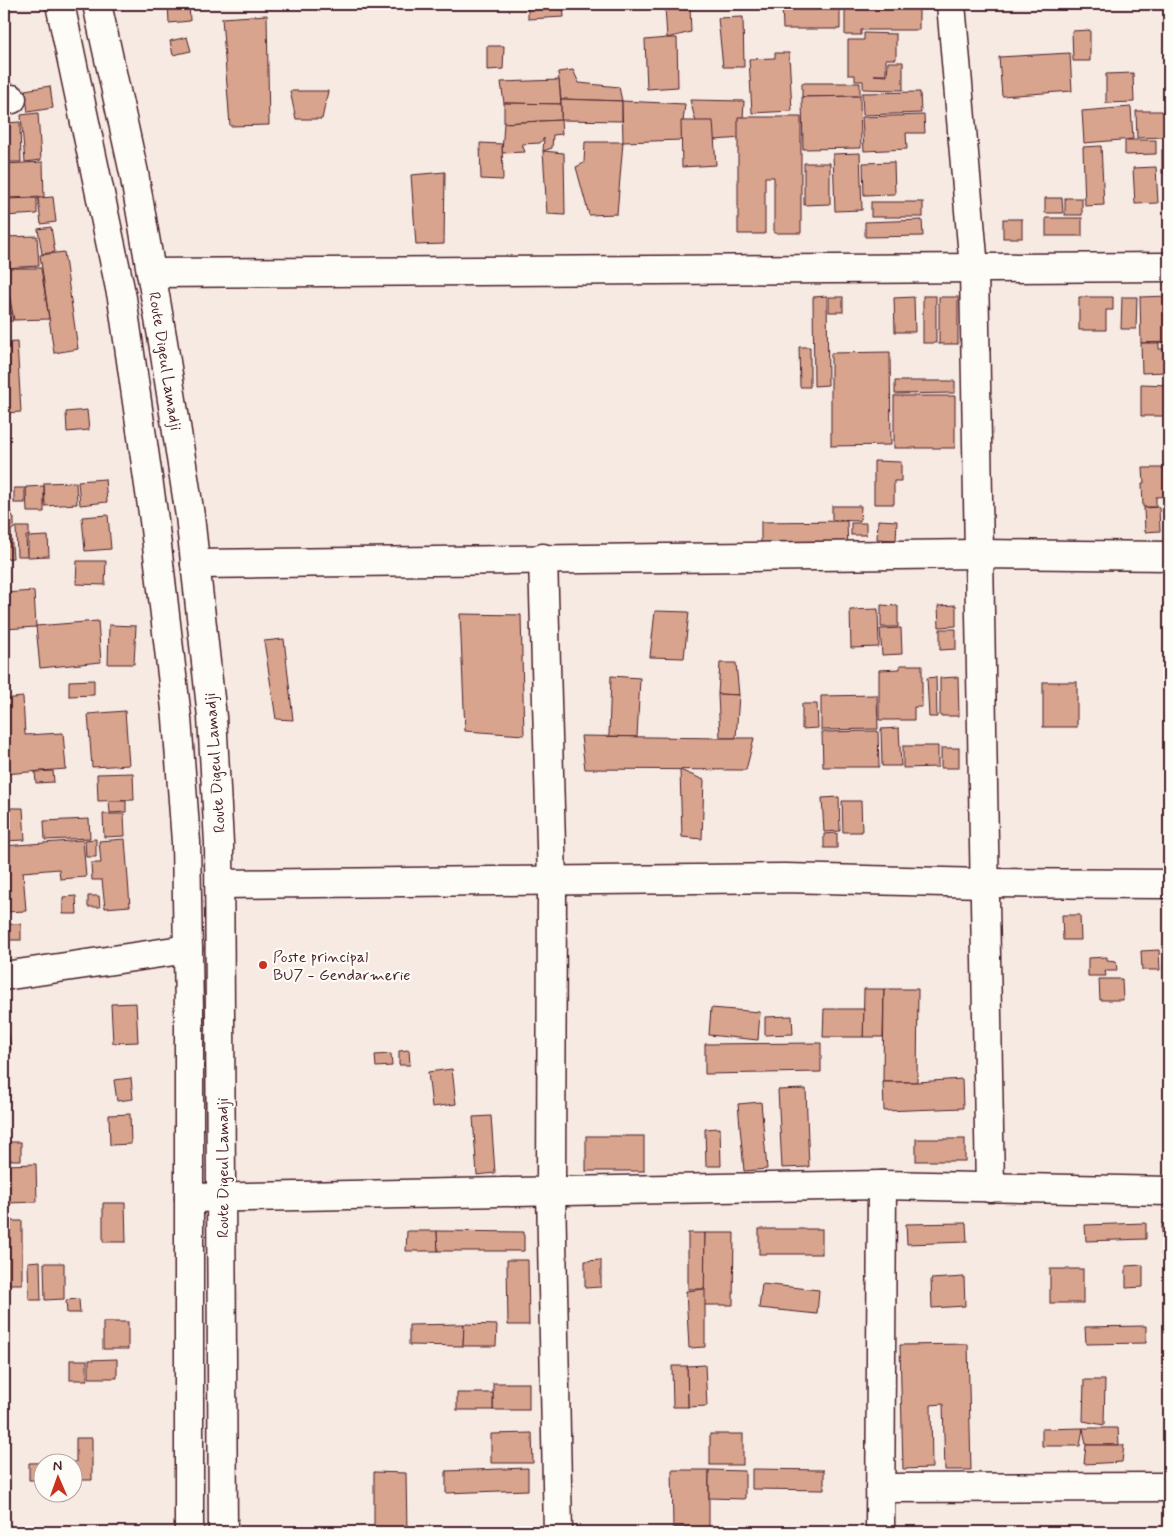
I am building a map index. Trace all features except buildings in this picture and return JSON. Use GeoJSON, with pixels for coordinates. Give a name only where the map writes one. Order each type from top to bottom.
{"type":"FeatureCollection","features":[{"type":"Feature","properties":{"kind":"street"},"geometry":{"type":"LineString","coordinates":[[60,4],[122,298],[154,520],[179,747],[186,842],[189,1010],[189,1532]]}},
{"type":"Feature","properties":{"kind":"street","name":"Route Digeul Lamadji"},"geometry":{"type":"LineString","coordinates":[[97,4],[134,173],[174,411],[190,516],[212,717],[220,884],[223,1532]]}},
{"type":"Feature","properties":{"kind":"street"},"geometry":{"type":"LineString","coordinates":[[951,4],[974,268],[990,1188]]}},
{"type":"Feature","properties":{"kind":"street"},"geometry":{"type":"LineString","coordinates":[[151,273],[1169,267]]}},
{"type":"Feature","properties":{"kind":"street"},"geometry":{"type":"LineString","coordinates":[[195,564],[543,558],[978,554],[1169,556]]}},
{"type":"Feature","properties":{"kind":"street"},"geometry":{"type":"LineString","coordinates":[[543,558],[552,881],[551,1191],[558,1532]]}},
{"type":"Feature","properties":{"kind":"street"},"geometry":{"type":"LineString","coordinates":[[220,884],[785,878],[984,883],[1169,884]]}},
{"type":"Feature","properties":{"kind":"street"},"geometry":{"type":"LineString","coordinates":[[4,976],[188,949]]}},
{"type":"Feature","properties":{"kind":"street"},"geometry":{"type":"LineString","coordinates":[[189,1198],[882,1185],[1169,1191]]}},
{"type":"Feature","properties":{"kind":"street"},"geometry":{"type":"LineString","coordinates":[[880,1532],[882,1185]]}},
{"type":"Feature","properties":{"kind":"street"},"geometry":{"type":"LineString","coordinates":[[880,1488],[1169,1487]]}},
{"type":"Feature","properties":{"kind":"place","name":"Poste principal BU7 - Gendarmerie"},"geometry":{"type":"Point","coordinates":[263,965]}}]}
